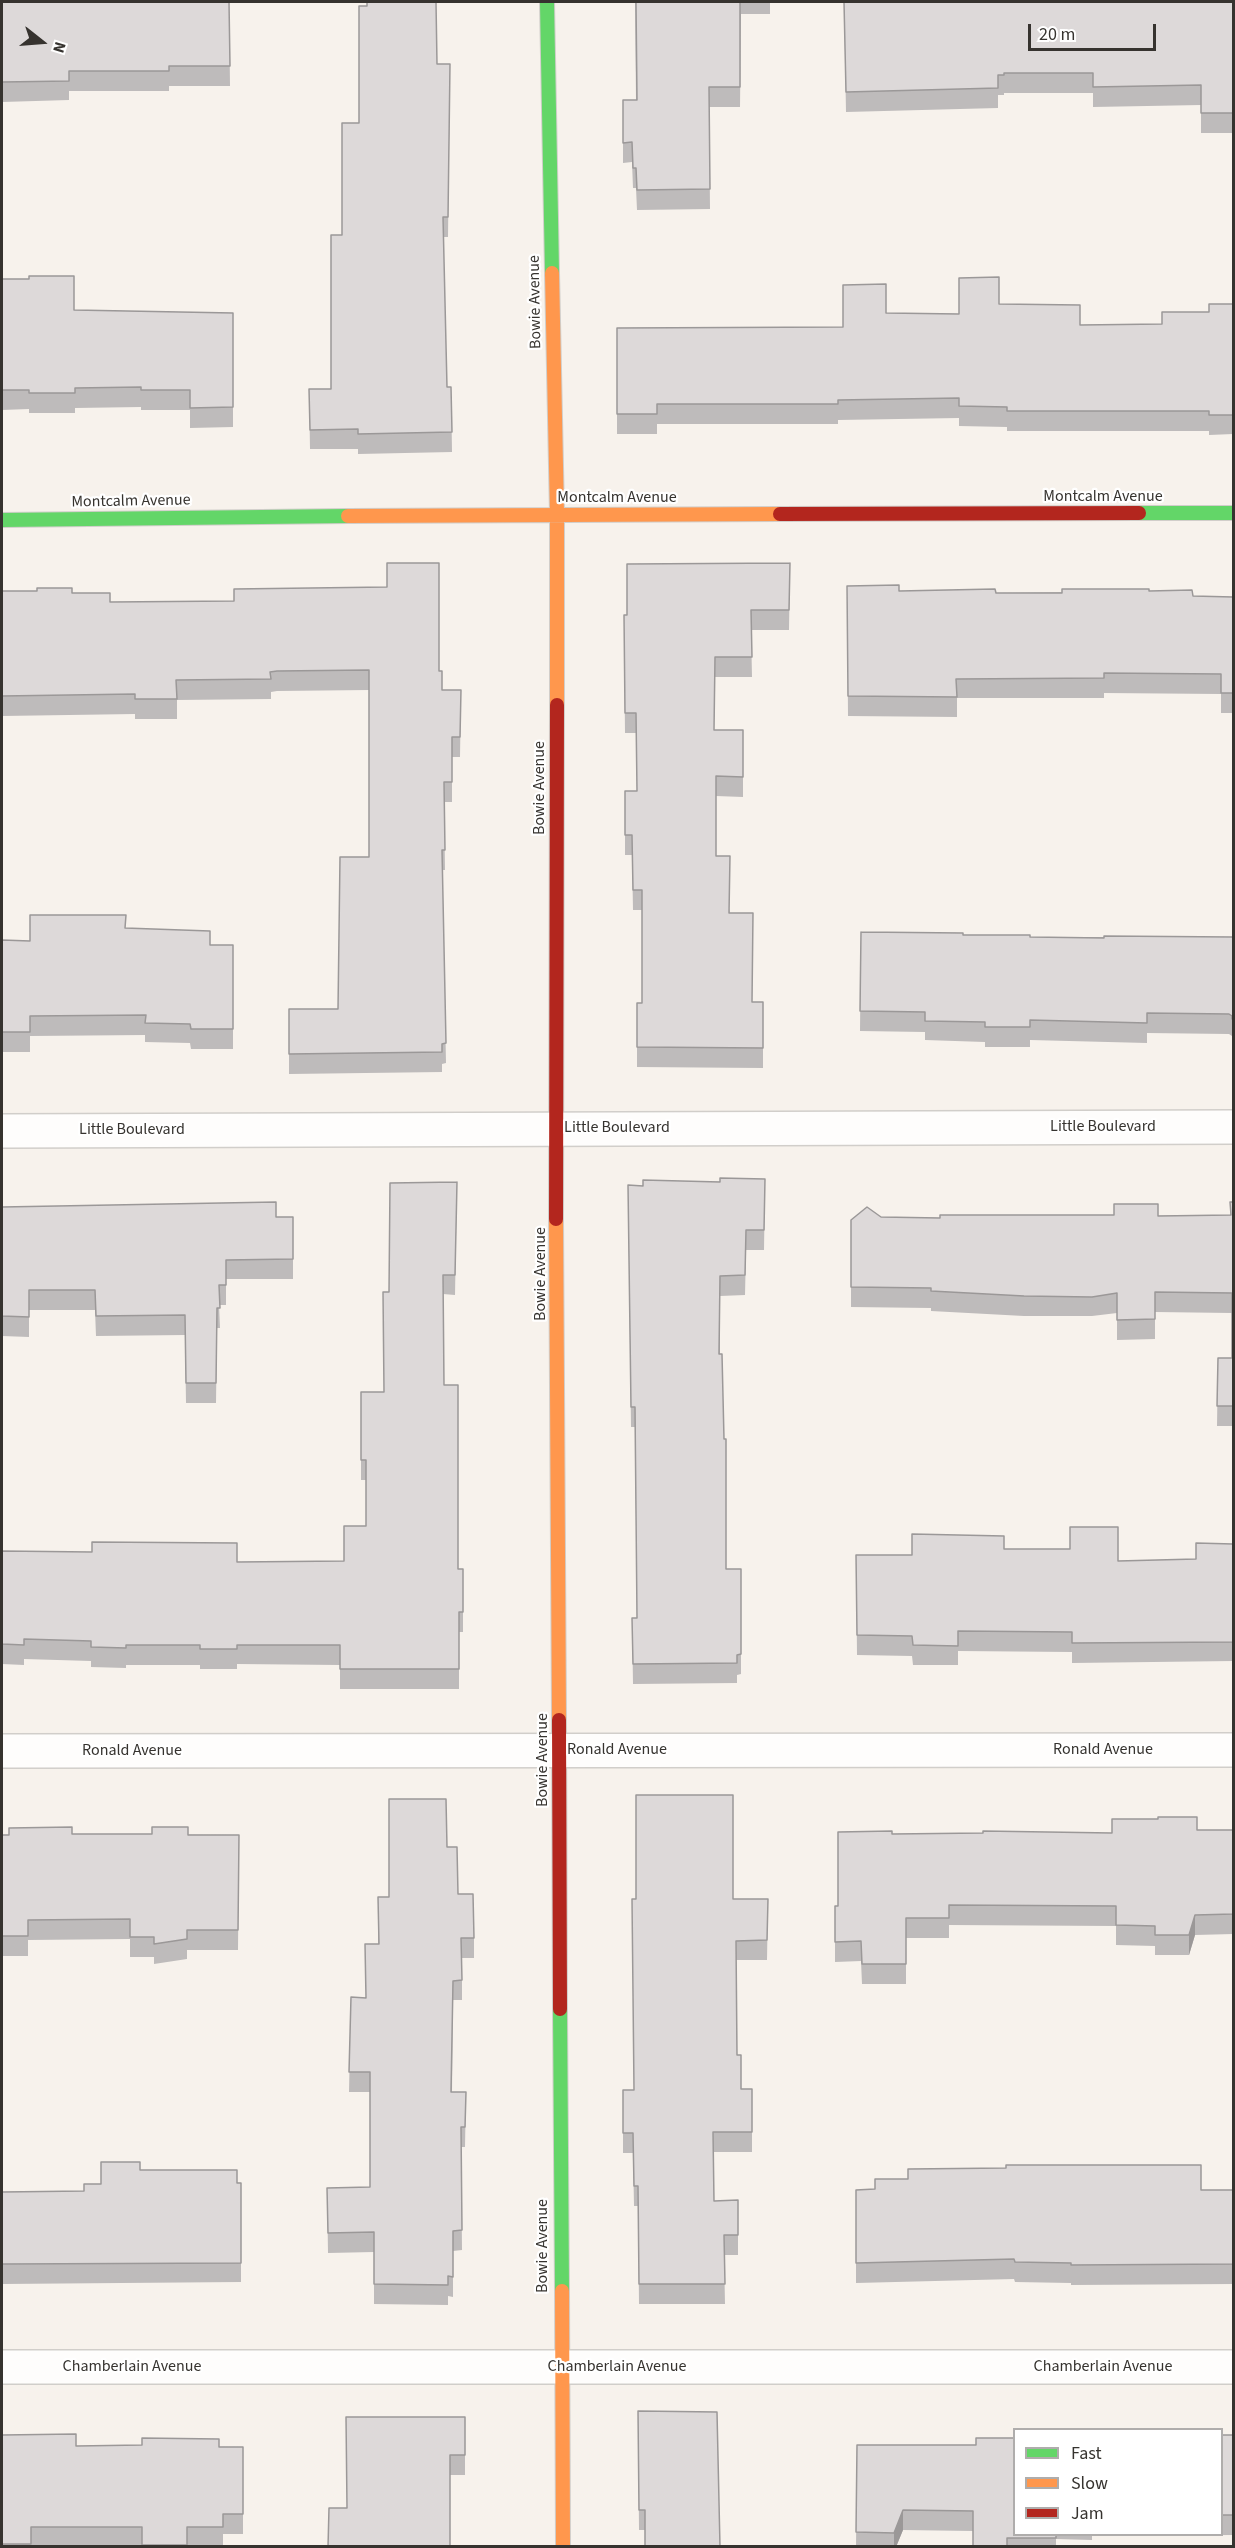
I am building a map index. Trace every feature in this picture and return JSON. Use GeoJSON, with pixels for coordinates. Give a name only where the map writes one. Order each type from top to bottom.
{"type":"FeatureCollection","features":[{"type":"Feature","properties":{"kind":"street","name":"Bowie Avenue"},"geometry":{"type":"LineString","coordinates":[[547,2],[557,514],[556,1128],[563,2547]]}},
{"type":"Feature","properties":{"kind":"street","name":"Montcalm Avenue"},"geometry":{"type":"LineString","coordinates":[[2,520],[557,514],[1233,513]]}},
{"type":"Feature","properties":{"kind":"street","name":"Little Boulevard"},"geometry":{"type":"LineString","coordinates":[[2,1131],[1233,1127]]}},
{"type":"Feature","properties":{"kind":"street","name":"Ronald Avenue"},"geometry":{"type":"LineString","coordinates":[[2,1751],[1233,1750]]}},
{"type":"Feature","properties":{"kind":"street","name":"Chamberlain Avenue"},"geometry":{"type":"LineString","coordinates":[[2,2367],[1233,2367]]}},
{"type":"Feature","properties":{"kind":"building"},"geometry":{"type":"Polygon","coordinates":[[[2,2],[229,2],[230,66],[169,66],[169,71],[69,71],[69,81],[2,82],[2,2]]]}},
{"type":"Feature","properties":{"kind":"building"},"geometry":{"type":"Polygon","coordinates":[[[367,2],[436,2],[437,64],[450,64],[448,217],[443,217],[447,387],[451,387],[452,432],[358,434],[358,429],[310,430],[309,389],[331,389],[331,235],[342,235],[342,123],[359,123],[359,6],[367,6],[367,2]]]}},
{"type":"Feature","properties":{"kind":"building"},"geometry":{"type":"Polygon","coordinates":[[[636,2],[740,2],[740,87],[709,87],[710,189],[637,190],[632,142],[623,143],[623,100],[637,100],[636,2]]]}},
{"type":"Feature","properties":{"kind":"building"},"geometry":{"type":"Polygon","coordinates":[[[844,2],[1233,2],[1233,113],[1201,113],[1201,85],[1093,87],[1093,73],[1004,73],[1004,75],[998,75],[998,88],[846,92],[844,2]]]}},
{"type":"Feature","properties":{"kind":"building"},"geometry":{"type":"Polygon","coordinates":[[[29,276],[74,276],[74,310],[233,313],[233,407],[190,408],[190,390],[141,390],[141,387],[75,388],[75,393],[29,393],[29,390],[2,390],[2,279],[29,279],[29,276]]]}},
{"type":"Feature","properties":{"kind":"building"},"geometry":{"type":"Polygon","coordinates":[[[999,277],[999,304],[1080,305],[1080,325],[1162,324],[1162,312],[1209,312],[1209,304],[1233,304],[1233,415],[1209,415],[1209,411],[1007,411],[1007,407],[959,406],[959,398],[838,400],[838,404],[657,404],[657,414],[617,414],[617,328],[843,327],[843,285],[886,284],[886,313],[959,314],[959,278],[999,277]]]}},
{"type":"Feature","properties":{"kind":"building"},"geometry":{"type":"Polygon","coordinates":[[[387,563],[439,563],[439,671],[442,671],[442,690],[461,690],[460,737],[452,737],[452,782],[444,782],[445,850],[442,850],[446,1043],[442,1044],[442,1052],[289,1054],[289,1009],[338,1009],[340,857],[369,857],[369,670],[277,671],[270,672],[271,679],[176,680],[177,699],[135,699],[135,694],[2,696],[2,591],[72,588],[72,593],[110,593],[110,602],[234,601],[234,589],[387,587],[387,563]]]}},
{"type":"Feature","properties":{"kind":"building"},"geometry":{"type":"Polygon","coordinates":[[[790,563],[789,610],[751,610],[752,657],[715,657],[714,730],[743,730],[743,777],[716,776],[716,856],[730,856],[729,913],[753,913],[752,1002],[763,1002],[763,1048],[637,1047],[637,1003],[642,1003],[642,890],[633,890],[632,835],[625,835],[625,791],[637,791],[636,713],[625,713],[624,615],[627,615],[627,564],[790,563]]]}},
{"type":"Feature","properties":{"kind":"building"},"geometry":{"type":"Polygon","coordinates":[[[899,585],[899,591],[995,589],[996,593],[1062,593],[1062,589],[1149,589],[1149,591],[1192,590],[1193,596],[1233,597],[1233,693],[1221,693],[1221,674],[1104,673],[1104,678],[956,679],[957,697],[848,696],[847,586],[899,585]]]}},
{"type":"Feature","properties":{"kind":"building"},"geometry":{"type":"Polygon","coordinates":[[[30,915],[126,915],[125,928],[210,931],[210,945],[233,945],[233,1029],[191,1029],[190,1024],[145,1023],[146,1015],[30,1016],[30,1032],[2,1032],[2,940],[30,941],[30,915]]]}},
{"type":"Feature","properties":{"kind":"building"},"geometry":{"type":"Polygon","coordinates":[[[861,932],[1104,938],[1104,936],[1233,937],[1233,1019],[1229,1014],[1147,1013],[1147,1023],[1030,1020],[1030,1027],[985,1027],[985,1022],[925,1021],[925,1012],[860,1011],[861,932]]]}},
{"type":"Feature","properties":{"kind":"building"},"geometry":{"type":"Polygon","coordinates":[[[720,1178],[765,1179],[764,1230],[746,1230],[745,1275],[720,1276],[719,1354],[722,1354],[724,1439],[726,1439],[726,1569],[741,1569],[741,1654],[737,1655],[737,1663],[633,1664],[632,1618],[637,1618],[635,1407],[631,1407],[628,1185],[643,1186],[643,1180],[720,1182],[720,1178]]]}},
{"type":"Feature","properties":{"kind":"building"},"geometry":{"type":"Polygon","coordinates":[[[457,1182],[455,1275],[443,1275],[444,1385],[458,1385],[458,1569],[463,1569],[463,1612],[459,1612],[459,1669],[340,1669],[340,1645],[237,1645],[237,1649],[200,1649],[200,1645],[126,1645],[126,1648],[91,1647],[91,1641],[24,1639],[24,1645],[2,1644],[2,1551],[92,1552],[92,1542],[237,1543],[237,1562],[344,1561],[344,1526],[366,1526],[366,1460],[361,1460],[361,1392],[384,1392],[383,1292],[389,1292],[390,1183],[457,1182]]]}},
{"type":"Feature","properties":{"kind":"building"},"geometry":{"type":"Polygon","coordinates":[[[276,1202],[276,1217],[293,1217],[293,1259],[226,1260],[226,1285],[219,1285],[220,1308],[217,1308],[216,1383],[186,1383],[185,1315],[96,1316],[95,1290],[29,1290],[29,1317],[2,1316],[2,1207],[276,1202]]]}},
{"type":"Feature","properties":{"kind":"building"},"geometry":{"type":"Polygon","coordinates":[[[1230,1202],[1233,1202],[1233,1406],[1217,1406],[1218,1358],[1232,1358],[1232,1293],[1155,1292],[1155,1319],[1117,1320],[1117,1293],[1092,1297],[1024,1296],[931,1291],[931,1288],[851,1287],[851,1220],[867,1207],[881,1217],[1114,1215],[1114,1204],[1158,1204],[1158,1216],[1231,1215],[1230,1202]]]}},
{"type":"Feature","properties":{"kind":"building"},"geometry":{"type":"Polygon","coordinates":[[[1070,1527],[1118,1527],[1118,1561],[1196,1559],[1196,1543],[1233,1544],[1233,1642],[1072,1643],[1072,1632],[958,1631],[958,1646],[913,1645],[912,1636],[857,1635],[856,1555],[912,1555],[912,1534],[1004,1536],[1004,1549],[1070,1549],[1070,1527]]]}},
{"type":"Feature","properties":{"kind":"building"},"geometry":{"type":"Polygon","coordinates":[[[636,1795],[733,1795],[733,1899],[768,1899],[767,1940],[736,1941],[737,2055],[741,2055],[741,2089],[752,2089],[752,2132],[713,2132],[714,2201],[738,2200],[738,2235],[724,2235],[725,2284],[639,2284],[638,2186],[634,2186],[633,2133],[623,2133],[623,2090],[634,2090],[632,1899],[636,1899],[636,1795]]]}},
{"type":"Feature","properties":{"kind":"building"},"geometry":{"type":"Polygon","coordinates":[[[389,1799],[446,1799],[447,1847],[457,1847],[458,1894],[473,1894],[474,1938],[461,1938],[462,1980],[453,1981],[451,2092],[466,2092],[465,2127],[461,2127],[462,2230],[453,2231],[453,2277],[448,2276],[448,2285],[374,2284],[374,2232],[328,2233],[327,2188],[370,2187],[370,2072],[349,2072],[351,1997],[366,1998],[365,1944],[379,1944],[378,1897],[389,1897],[389,1799]]]}},
{"type":"Feature","properties":{"kind":"building"},"geometry":{"type":"Polygon","coordinates":[[[1158,1817],[1197,1817],[1197,1830],[1233,1830],[1233,1914],[1195,1915],[1189,1935],[1155,1935],[1155,1926],[1116,1925],[1116,1906],[949,1905],[949,1918],[906,1918],[906,1964],[862,1964],[861,1941],[835,1942],[835,1906],[838,1906],[838,1832],[892,1831],[892,1834],[983,1833],[983,1831],[1112,1833],[1112,1819],[1158,1819],[1158,1817]]]}},
{"type":"Feature","properties":{"kind":"building"},"geometry":{"type":"Polygon","coordinates":[[[72,1827],[72,1834],[152,1834],[152,1827],[188,1827],[188,1835],[239,1835],[238,1930],[187,1930],[187,1939],[154,1944],[154,1937],[130,1937],[130,1919],[28,1920],[28,1936],[2,1936],[2,1835],[9,1835],[9,1828],[72,1827]]]}},
{"type":"Feature","properties":{"kind":"building"},"geometry":{"type":"Polygon","coordinates":[[[101,2162],[140,2162],[140,2170],[237,2170],[237,2183],[241,2183],[241,2263],[2,2264],[2,2192],[84,2191],[84,2184],[101,2184],[101,2162]]]}},
{"type":"Feature","properties":{"kind":"building"},"geometry":{"type":"Polygon","coordinates":[[[1006,2165],[1201,2165],[1201,2190],[1233,2190],[1233,2264],[1071,2265],[1071,2263],[1015,2262],[1014,2259],[856,2263],[856,2190],[875,2189],[875,2179],[908,2179],[908,2169],[1006,2168],[1006,2165]]]}},
{"type":"Feature","properties":{"kind":"building"},"geometry":{"type":"Polygon","coordinates":[[[638,2411],[717,2412],[720,2547],[645,2547],[645,2510],[639,2510],[638,2411]]]}},
{"type":"Feature","properties":{"kind":"building"},"geometry":{"type":"Polygon","coordinates":[[[346,2417],[465,2417],[465,2455],[450,2455],[450,2547],[328,2547],[329,2508],[347,2508],[346,2417]]]}},
{"type":"Feature","properties":{"kind":"building"},"geometry":{"type":"Polygon","coordinates":[[[76,2434],[76,2446],[142,2445],[142,2438],[219,2439],[219,2447],[243,2447],[243,2514],[223,2514],[223,2527],[187,2527],[187,2545],[142,2545],[142,2527],[31,2527],[31,2544],[2,2544],[2,2435],[76,2434]]]}},
{"type":"Feature","properties":{"kind":"building"},"geometry":{"type":"Polygon","coordinates":[[[1223,2435],[1233,2435],[1233,2515],[1223,2515],[1223,2435]]]}},
{"type":"Feature","properties":{"kind":"building"},"geometry":{"type":"Polygon","coordinates":[[[976,2438],[1013,2438],[1013,2536],[1056,2536],[1056,2538],[1007,2538],[1007,2547],[973,2547],[973,2511],[903,2510],[894,2533],[856,2532],[857,2445],[976,2445],[976,2438]]]}},
{"type":"Feature","properties":{"kind":"traffic: fast"},"geometry":{"type":"LineString","coordinates":[[547,2],[552,273]]}},
{"type":"Feature","properties":{"kind":"traffic: fast"},"geometry":{"type":"LineString","coordinates":[[1139,513],[1234,513]]}},
{"type":"Feature","properties":{"kind":"traffic: fast"},"geometry":{"type":"LineString","coordinates":[[2,520],[348,516]]}},
{"type":"Feature","properties":{"kind":"traffic: fast"},"geometry":{"type":"LineString","coordinates":[[560,2009],[562,2291]]}},
{"type":"Feature","properties":{"kind":"traffic: slow"},"geometry":{"type":"LineString","coordinates":[[552,273],[557,514],[557,705]]}},
{"type":"Feature","properties":{"kind":"traffic: slow"},"geometry":{"type":"LineString","coordinates":[[348,516],[780,514]]}},
{"type":"Feature","properties":{"kind":"traffic: slow"},"geometry":{"type":"LineString","coordinates":[[556,1219],[559,1720]]}},
{"type":"Feature","properties":{"kind":"traffic: slow"},"geometry":{"type":"LineString","coordinates":[[562,2291],[563,2546]]}},
{"type":"Feature","properties":{"kind":"traffic: jam"},"geometry":{"type":"LineString","coordinates":[[780,514],[1139,513]]}},
{"type":"Feature","properties":{"kind":"traffic: jam"},"geometry":{"type":"LineString","coordinates":[[556,1219],[557,705]]}},
{"type":"Feature","properties":{"kind":"traffic: jam"},"geometry":{"type":"LineString","coordinates":[[559,1720],[560,2009]]}}]}
